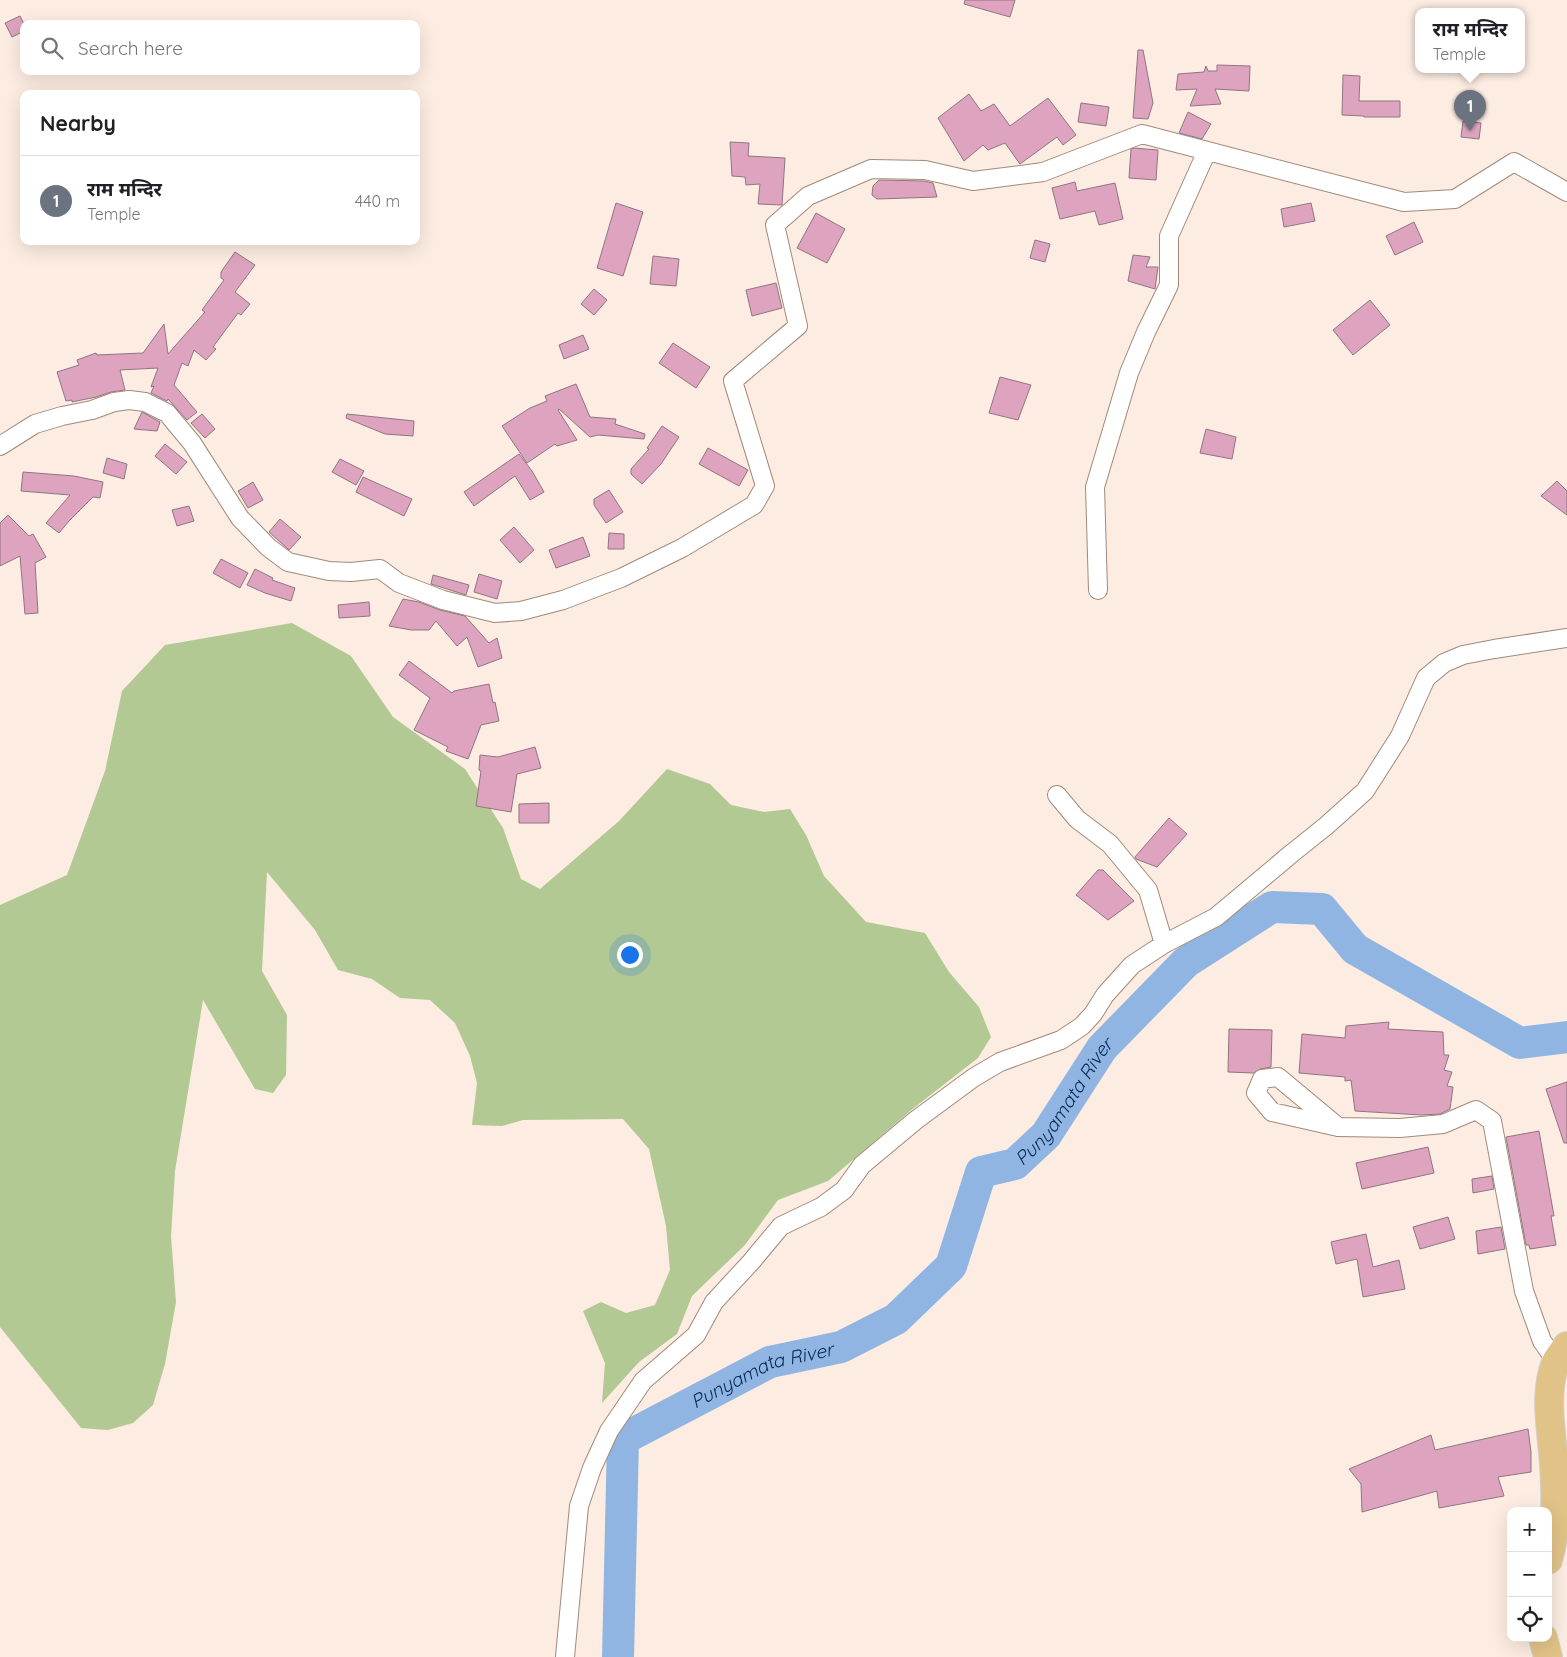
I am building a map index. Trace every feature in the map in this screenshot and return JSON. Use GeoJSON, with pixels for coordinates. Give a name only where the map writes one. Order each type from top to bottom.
{"type":"FeatureCollection","features":[{"type":"Feature","properties":{"kind":"main road"},"geometry":{"type":"LineString","coordinates":[[1549,1552],[1556,1511],[1549,1410],[1551,1383],[1562,1354]]}},
{"type":"Feature","properties":{"kind":"main road"},"geometry":{"type":"LineString","coordinates":[[1544,1642],[1548,1657]]}},
{"type":"Feature","properties":{"kind":"street"},"geometry":{"type":"LineString","coordinates":[[0,446],[35,424],[92,410],[114,402],[129,400],[145,402],[167,413],[192,443],[240,518],[268,547],[288,562],[328,571],[351,572],[380,569],[399,583],[443,600],[495,612],[522,611],[563,600],[621,578],[682,548],[754,505],[765,486],[732,381],[798,326],[775,225],[808,196],[871,169],[925,170],[973,181],[1043,172],[1142,134],[1404,202],[1456,199],[1514,162],[1567,192]]}},
{"type":"Feature","properties":{"kind":"street"},"geometry":{"type":"LineString","coordinates":[[1098,590],[1095,487],[1129,373],[1169,285],[1169,236],[1207,151]]}},
{"type":"Feature","properties":{"kind":"street"},"geometry":{"type":"LineString","coordinates":[[565,1657],[579,1506],[592,1468],[609,1431],[644,1381],[696,1335],[714,1302],[781,1226],[822,1207],[844,1190],[862,1165],[916,1120],[973,1078],[1000,1062],[1061,1040],[1082,1026],[1093,1014],[1105,995],[1132,965],[1164,944],[1216,918],[1326,826],[1365,790],[1400,736],[1426,678],[1444,663],[1463,656],[1494,649],[1567,638]]}},
{"type":"Feature","properties":{"kind":"street"},"geometry":{"type":"LineString","coordinates":[[1057,795],[1077,819],[1110,844],[1148,890],[1164,944]]}},
{"type":"Feature","properties":{"kind":"street"},"geometry":{"type":"LineString","coordinates":[[1338,1127],[1400,1128],[1443,1124],[1476,1110],[1492,1121],[1524,1291],[1542,1341],[1562,1354]]}},
{"type":"Feature","properties":{"kind":"green space"},"geometry":{"type":"Polygon","coordinates":[[[292,623],[351,656],[393,717],[465,769],[503,828],[521,879],[540,889],[619,821],[667,769],[710,784],[731,805],[764,812],[790,809],[806,835],[824,876],[866,922],[925,933],[949,972],[979,1007],[991,1037],[978,1058],[915,1107],[828,1181],[778,1200],[745,1245],[692,1296],[677,1334],[639,1362],[602,1403],[605,1363],[583,1311],[601,1302],[626,1313],[655,1305],[670,1270],[666,1226],[649,1149],[623,1119],[523,1120],[502,1126],[472,1125],[477,1083],[470,1056],[455,1023],[430,1000],[400,998],[372,979],[338,970],[315,930],[267,872],[262,971],[287,1015],[286,1075],[273,1093],[255,1089],[203,1000],[175,1171],[171,1236],[176,1302],[165,1364],[153,1405],[133,1423],[108,1430],[81,1428],[0,1327],[0,905],[67,875],[105,771],[122,691],[165,645],[292,623]]]}},
{"type":"Feature","properties":{"kind":"building"},"geometry":{"type":"Polygon","coordinates":[[[965,0],[1015,0],[1010,17],[964,4],[965,0]]]}},
{"type":"Feature","properties":{"kind":"building"},"geometry":{"type":"Polygon","coordinates":[[[20,16],[22,20],[20,20],[20,33],[12,37],[5,23],[20,16]]]}},
{"type":"Feature","properties":{"kind":"building"},"geometry":{"type":"Polygon","coordinates":[[[1138,50],[1143,50],[1153,103],[1148,119],[1133,118],[1138,50]]]}},
{"type":"Feature","properties":{"kind":"building"},"geometry":{"type":"Polygon","coordinates":[[[1217,65],[1250,66],[1249,91],[1215,89],[1221,104],[1190,106],[1197,89],[1176,90],[1178,74],[1204,72],[1206,66],[1208,71],[1217,71],[1217,65]]]}},
{"type":"Feature","properties":{"kind":"building"},"geometry":{"type":"Polygon","coordinates":[[[1343,75],[1360,76],[1359,101],[1400,101],[1400,117],[1342,115],[1343,75]]]}},
{"type":"Feature","properties":{"kind":"building"},"geometry":{"type":"Polygon","coordinates":[[[969,94],[981,111],[994,104],[1010,126],[1048,98],[1076,135],[1063,145],[1057,137],[1020,164],[1005,143],[988,150],[983,145],[964,161],[938,118],[969,94]]]}},
{"type":"Feature","properties":{"kind":"building"},"geometry":{"type":"Polygon","coordinates":[[[1081,103],[1109,107],[1106,126],[1078,122],[1081,103]]]}},
{"type":"Feature","properties":{"kind":"building"},"geometry":{"type":"Polygon","coordinates":[[[1188,112],[1211,124],[1202,139],[1179,133],[1188,112]]]}},
{"type":"Feature","properties":{"kind":"building"},"geometry":{"type":"Polygon","coordinates":[[[1463,121],[1481,123],[1479,139],[1461,137],[1463,121]]]}},
{"type":"Feature","properties":{"kind":"building"},"geometry":{"type":"Polygon","coordinates":[[[730,142],[749,143],[748,156],[785,158],[782,205],[758,204],[760,184],[746,185],[745,177],[732,176],[730,142]]]}},
{"type":"Feature","properties":{"kind":"building"},"geometry":{"type":"Polygon","coordinates":[[[1131,149],[1158,150],[1156,180],[1129,178],[1131,149]]]}},
{"type":"Feature","properties":{"kind":"building"},"geometry":{"type":"Polygon","coordinates":[[[879,180],[933,183],[937,197],[877,199],[872,195],[873,186],[879,180]]]}},
{"type":"Feature","properties":{"kind":"building"},"geometry":{"type":"Polygon","coordinates":[[[1075,182],[1077,191],[1115,183],[1123,219],[1099,225],[1095,211],[1060,219],[1052,188],[1075,182]]]}},
{"type":"Feature","properties":{"kind":"building"},"geometry":{"type":"Polygon","coordinates":[[[616,203],[643,212],[623,276],[597,268],[616,203]]]}},
{"type":"Feature","properties":{"kind":"building"},"geometry":{"type":"Polygon","coordinates":[[[1311,203],[1315,221],[1284,227],[1281,209],[1311,203]]]}},
{"type":"Feature","properties":{"kind":"building"},"geometry":{"type":"Polygon","coordinates":[[[816,213],[845,229],[827,263],[797,248],[816,213]]]}},
{"type":"Feature","properties":{"kind":"building"},"geometry":{"type":"Polygon","coordinates":[[[1414,222],[1423,242],[1395,255],[1386,236],[1414,222]]]}},
{"type":"Feature","properties":{"kind":"building"},"geometry":{"type":"Polygon","coordinates":[[[1035,240],[1050,244],[1045,262],[1030,258],[1035,240]]]}},
{"type":"Feature","properties":{"kind":"building"},"geometry":{"type":"Polygon","coordinates":[[[235,252],[255,265],[235,292],[250,304],[241,315],[238,313],[213,347],[216,349],[206,360],[194,350],[188,366],[182,363],[174,385],[197,412],[187,420],[168,399],[167,401],[151,393],[154,386],[151,387],[158,368],[120,370],[125,390],[72,402],[72,400],[66,401],[57,372],[79,365],[77,360],[96,353],[97,355],[143,353],[164,324],[168,354],[205,312],[202,310],[224,280],[221,278],[221,272],[235,252]]]}},
{"type":"Feature","properties":{"kind":"building"},"geometry":{"type":"Polygon","coordinates":[[[1133,255],[1150,257],[1146,267],[1158,267],[1155,289],[1128,281],[1133,255]]]}},
{"type":"Feature","properties":{"kind":"building"},"geometry":{"type":"Polygon","coordinates":[[[653,256],[679,259],[676,286],[650,284],[653,256]]]}},
{"type":"Feature","properties":{"kind":"building"},"geometry":{"type":"Polygon","coordinates":[[[776,283],[782,308],[752,316],[746,290],[776,283]]]}},
{"type":"Feature","properties":{"kind":"building"},"geometry":{"type":"Polygon","coordinates":[[[594,289],[607,300],[594,315],[581,304],[594,289]]]}},
{"type":"Feature","properties":{"kind":"building"},"geometry":{"type":"Polygon","coordinates":[[[1370,300],[1390,325],[1353,355],[1333,330],[1370,300]]]}},
{"type":"Feature","properties":{"kind":"building"},"geometry":{"type":"Polygon","coordinates":[[[583,335],[589,349],[564,359],[559,345],[583,335]]]}},
{"type":"Feature","properties":{"kind":"building"},"geometry":{"type":"Polygon","coordinates":[[[673,343],[710,367],[696,388],[659,363],[673,343]]]}},
{"type":"Feature","properties":{"kind":"building"},"geometry":{"type":"Polygon","coordinates":[[[1000,377],[1031,385],[1018,420],[989,413],[1000,377]]]}},
{"type":"Feature","properties":{"kind":"building"},"geometry":{"type":"Polygon","coordinates":[[[576,384],[590,417],[616,419],[615,424],[645,434],[644,439],[598,435],[590,437],[559,409],[577,440],[557,446],[555,444],[527,463],[502,426],[530,408],[547,401],[545,396],[576,384]]]}},
{"type":"Feature","properties":{"kind":"building"},"geometry":{"type":"Polygon","coordinates":[[[142,412],[160,422],[157,431],[134,429],[142,412]]]}},
{"type":"Feature","properties":{"kind":"building"},"geometry":{"type":"Polygon","coordinates":[[[202,414],[215,429],[205,438],[191,423],[202,414]]]}},
{"type":"Feature","properties":{"kind":"building"},"geometry":{"type":"Polygon","coordinates":[[[347,414],[414,421],[413,436],[385,434],[346,418],[347,414]]]}},
{"type":"Feature","properties":{"kind":"building"},"geometry":{"type":"Polygon","coordinates":[[[662,426],[679,437],[661,464],[642,484],[631,474],[631,469],[649,449],[647,448],[662,426]]]}},
{"type":"Feature","properties":{"kind":"building"},"geometry":{"type":"Polygon","coordinates":[[[1206,429],[1236,437],[1232,459],[1200,453],[1206,429]]]}},
{"type":"Feature","properties":{"kind":"building"},"geometry":{"type":"Polygon","coordinates":[[[165,444],[187,462],[176,474],[155,456],[165,444]]]}},
{"type":"Feature","properties":{"kind":"building"},"geometry":{"type":"Polygon","coordinates":[[[708,448],[748,470],[739,486],[699,464],[708,448]]]}},
{"type":"Feature","properties":{"kind":"building"},"geometry":{"type":"Polygon","coordinates":[[[519,454],[532,471],[544,492],[530,500],[515,476],[474,506],[464,492],[519,454]]]}},
{"type":"Feature","properties":{"kind":"building"},"geometry":{"type":"Polygon","coordinates":[[[107,458],[127,464],[124,479],[103,473],[107,458]]]}},
{"type":"Feature","properties":{"kind":"building"},"geometry":{"type":"Polygon","coordinates":[[[340,459],[364,471],[356,485],[332,472],[340,459]]]}},
{"type":"Feature","properties":{"kind":"building"},"geometry":{"type":"Polygon","coordinates":[[[23,472],[74,476],[103,482],[100,498],[93,497],[59,533],[46,523],[70,495],[21,491],[23,472]]]}},
{"type":"Feature","properties":{"kind":"building"},"geometry":{"type":"Polygon","coordinates":[[[363,477],[412,499],[404,516],[356,492],[363,477]]]}},
{"type":"Feature","properties":{"kind":"building"},"geometry":{"type":"Polygon","coordinates":[[[1557,481],[1567,491],[1567,515],[1541,496],[1557,481]]]}},
{"type":"Feature","properties":{"kind":"building"},"geometry":{"type":"Polygon","coordinates":[[[253,482],[263,500],[248,508],[238,491],[253,482]]]}},
{"type":"Feature","properties":{"kind":"building"},"geometry":{"type":"Polygon","coordinates":[[[609,490],[623,512],[606,523],[594,505],[594,499],[609,490]]]}},
{"type":"Feature","properties":{"kind":"building"},"geometry":{"type":"Polygon","coordinates":[[[189,506],[194,521],[177,526],[172,510],[189,506]]]}},
{"type":"Feature","properties":{"kind":"building"},"geometry":{"type":"Polygon","coordinates":[[[8,515],[29,536],[33,534],[46,557],[35,563],[38,613],[25,614],[20,556],[0,566],[0,523],[8,515]]]}},
{"type":"Feature","properties":{"kind":"building"},"geometry":{"type":"Polygon","coordinates":[[[280,519],[301,537],[289,550],[269,532],[280,519]]]}},
{"type":"Feature","properties":{"kind":"building"},"geometry":{"type":"Polygon","coordinates":[[[514,527],[534,550],[520,563],[500,540],[514,527]]]}},
{"type":"Feature","properties":{"kind":"building"},"geometry":{"type":"Polygon","coordinates":[[[609,533],[624,534],[624,549],[608,549],[609,533]]]}},
{"type":"Feature","properties":{"kind":"building"},"geometry":{"type":"Polygon","coordinates":[[[583,537],[590,556],[556,568],[549,550],[583,537]]]}},
{"type":"Feature","properties":{"kind":"building"},"geometry":{"type":"Polygon","coordinates":[[[221,559],[248,573],[240,588],[213,573],[221,559]]]}},
{"type":"Feature","properties":{"kind":"building"},"geometry":{"type":"Polygon","coordinates":[[[255,569],[273,578],[272,580],[295,588],[291,601],[247,585],[255,569]]]}},
{"type":"Feature","properties":{"kind":"building"},"geometry":{"type":"Polygon","coordinates":[[[479,574],[502,581],[497,599],[474,592],[479,574]]]}},
{"type":"Feature","properties":{"kind":"building"},"geometry":{"type":"Polygon","coordinates":[[[433,575],[469,585],[466,595],[431,584],[433,575]]]}},
{"type":"Feature","properties":{"kind":"building"},"geometry":{"type":"Polygon","coordinates":[[[403,599],[465,616],[489,643],[497,638],[502,658],[478,667],[467,637],[457,646],[436,621],[429,630],[411,630],[389,626],[403,599]]]}},
{"type":"Feature","properties":{"kind":"building"},"geometry":{"type":"Polygon","coordinates":[[[369,602],[370,616],[339,618],[338,605],[369,602]]]}},
{"type":"Feature","properties":{"kind":"building"},"geometry":{"type":"Polygon","coordinates":[[[409,661],[452,693],[489,684],[499,721],[481,725],[468,759],[446,751],[448,747],[414,730],[430,698],[399,675],[409,661]]]}},
{"type":"Feature","properties":{"kind":"building"},"geometry":{"type":"Polygon","coordinates":[[[535,747],[541,768],[517,774],[511,812],[476,806],[481,771],[479,770],[480,755],[498,757],[535,747]]]}},
{"type":"Feature","properties":{"kind":"building"},"geometry":{"type":"Polygon","coordinates":[[[549,803],[549,823],[519,823],[519,804],[549,803]]]}},
{"type":"Feature","properties":{"kind":"building"},"geometry":{"type":"Polygon","coordinates":[[[1169,818],[1187,834],[1157,867],[1136,859],[1135,857],[1169,818]]]}},
{"type":"Feature","properties":{"kind":"building"},"geometry":{"type":"Polygon","coordinates":[[[1098,870],[1103,870],[1134,901],[1108,920],[1076,895],[1098,870]]]}},
{"type":"Feature","properties":{"kind":"building"},"geometry":{"type":"Polygon","coordinates":[[[1389,1022],[1388,1029],[1443,1032],[1444,1055],[1449,1055],[1444,1070],[1452,1072],[1447,1086],[1453,1087],[1450,1109],[1440,1114],[1422,1115],[1355,1111],[1351,1080],[1345,1081],[1345,1077],[1299,1073],[1302,1034],[1345,1038],[1346,1026],[1389,1022]]]}},
{"type":"Feature","properties":{"kind":"building"},"geometry":{"type":"Polygon","coordinates":[[[1229,1029],[1272,1030],[1271,1067],[1260,1069],[1254,1073],[1228,1072],[1229,1029]]]}},
{"type":"Feature","properties":{"kind":"building"},"geometry":{"type":"Polygon","coordinates":[[[1567,1082],[1567,1143],[1564,1143],[1546,1089],[1567,1082]]]}},
{"type":"Feature","properties":{"kind":"building"},"geometry":{"type":"Polygon","coordinates":[[[1539,1131],[1554,1216],[1551,1216],[1556,1245],[1530,1249],[1529,1245],[1526,1245],[1506,1137],[1539,1131]]]}},
{"type":"Feature","properties":{"kind":"building"},"geometry":{"type":"Polygon","coordinates":[[[1428,1147],[1434,1173],[1362,1189],[1356,1163],[1428,1147]]]}},
{"type":"Feature","properties":{"kind":"building"},"geometry":{"type":"Polygon","coordinates":[[[1492,1176],[1494,1189],[1473,1193],[1472,1179],[1492,1176]]]}},
{"type":"Feature","properties":{"kind":"building"},"geometry":{"type":"Polygon","coordinates":[[[1448,1217],[1455,1239],[1420,1249],[1413,1227],[1448,1217]]]}},
{"type":"Feature","properties":{"kind":"building"},"geometry":{"type":"Polygon","coordinates":[[[1501,1227],[1505,1249],[1478,1254],[1476,1231],[1501,1227]]]}},
{"type":"Feature","properties":{"kind":"building"},"geometry":{"type":"Polygon","coordinates":[[[1366,1234],[1373,1267],[1399,1260],[1405,1289],[1363,1297],[1357,1259],[1336,1264],[1331,1242],[1366,1234]]]}},
{"type":"Feature","properties":{"kind":"building"},"geometry":{"type":"Polygon","coordinates":[[[1528,1429],[1531,1472],[1498,1477],[1504,1496],[1439,1508],[1437,1491],[1362,1512],[1361,1484],[1349,1469],[1431,1435],[1435,1450],[1528,1429]]]}},
{"type":"Feature","properties":{"kind":"waterway","name":"Punyamata River"},"geometry":{"type":"LineString","coordinates":[[618,1657],[623,1439],[770,1362],[841,1347],[896,1319],[951,1266],[981,1172],[1015,1164],[1046,1135],[1102,1048],[1186,962],[1272,907],[1322,909],[1355,949],[1520,1043],[1567,1037]]}},
{"type":"Feature","properties":{"kind":"place","name":"राम मन्दिर"},"geometry":{"type":"Point","coordinates":[1470,131]}}]}
